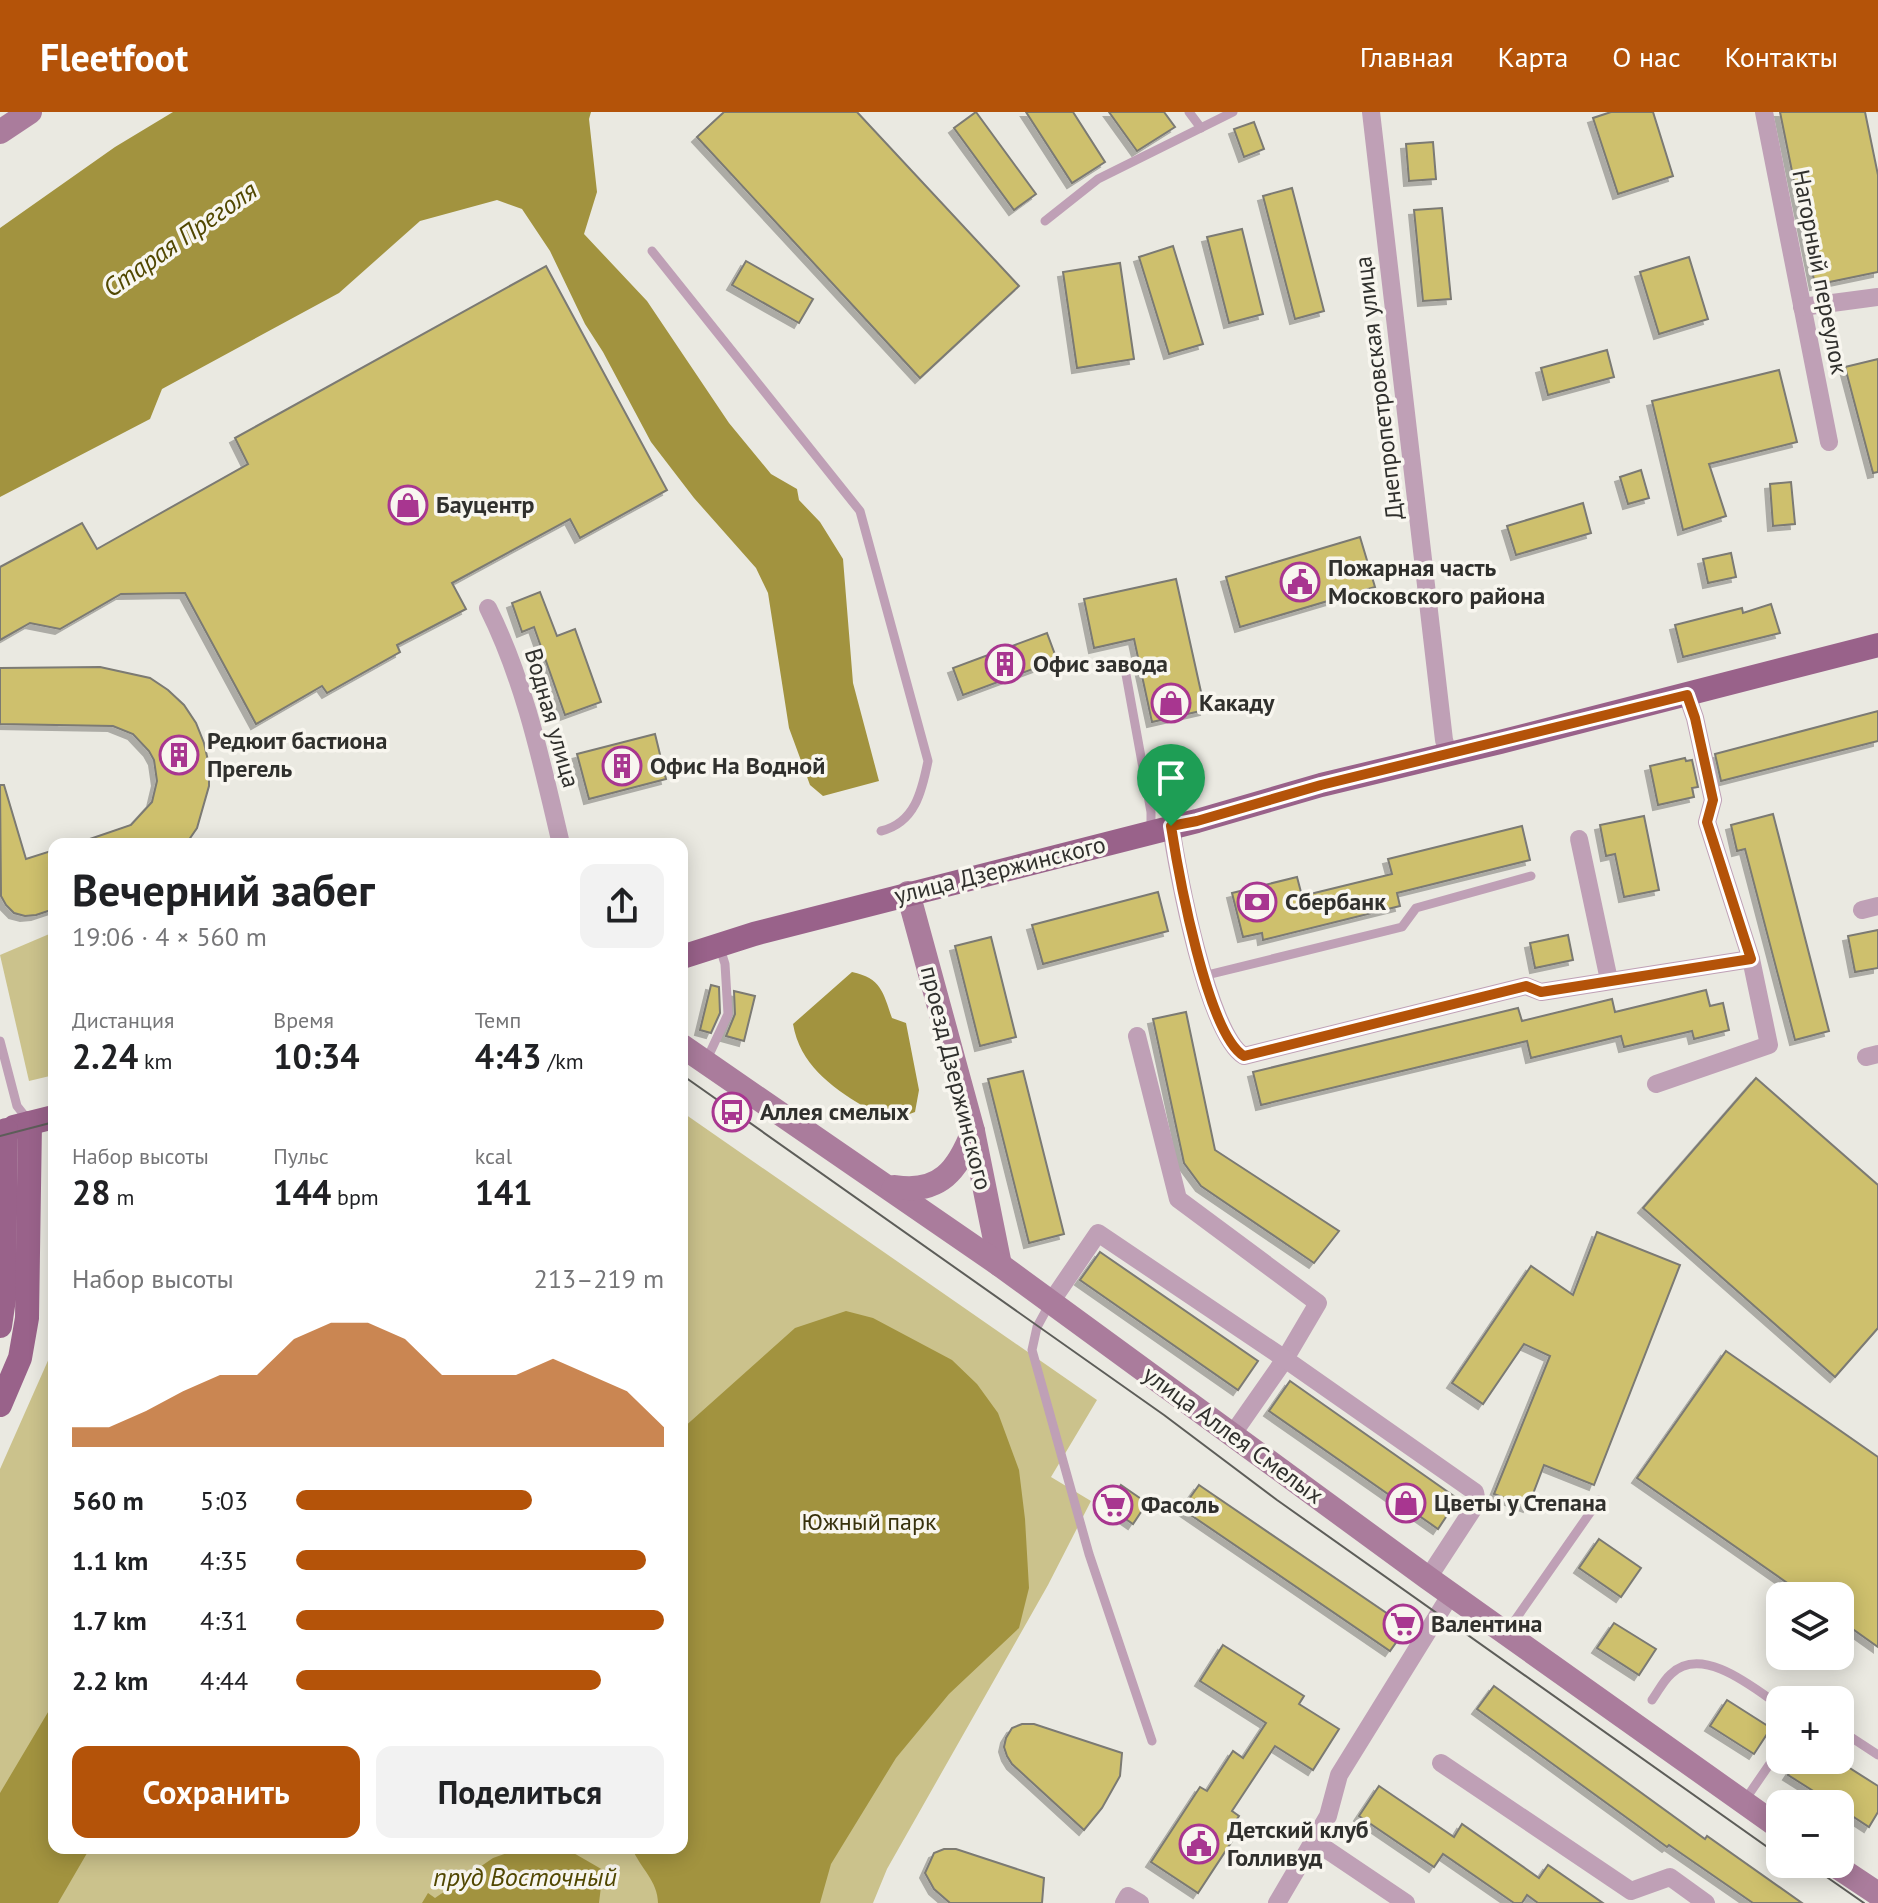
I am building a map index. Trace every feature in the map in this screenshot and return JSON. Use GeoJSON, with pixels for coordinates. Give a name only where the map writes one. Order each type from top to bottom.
{"type":"FeatureCollection","features":[{"type":"Feature","properties":{"kind":"main road"},"geometry":{"type":"LineString","coordinates":[[0,132],[30,112]]}},
{"type":"Feature","properties":{"kind":"main road","name":"улица Дзержинского"},"geometry":{"type":"LineString","coordinates":[[688,955],[754,934],[1197,821],[1321,785],[1878,645]]}},
{"type":"Feature","properties":{"kind":"main road","name":"проезд Дзержинского"},"geometry":{"type":"LineString","coordinates":[[908,893],[973,1131],[1000,1265]]}},
{"type":"Feature","properties":{"kind":"main road","name":"улица Аллея Смелых"},"geometry":{"type":"LineString","coordinates":[[688,1050],[1000,1265],[1428,1578],[1766,1819]]}},
{"type":"Feature","properties":{"kind":"main road"},"geometry":{"type":"LineString","coordinates":[[0,1326],[3,1130],[48,1118]]}},
{"type":"Feature","properties":{"kind":"main road"},"geometry":{"type":"LineString","coordinates":[[0,1405],[20,1358],[27,1318],[30,1123]]}},
{"type":"Feature","properties":{"kind":"main road"},"geometry":{"type":"LineString","coordinates":[[893,1190],[895,1187],[916,1191],[940,1181],[960,1159],[973,1131]]}},
{"type":"Feature","properties":{"kind":"main road"},"geometry":{"type":"LineString","coordinates":[[2,1295],[15,1320],[20,1358]]}},
{"type":"Feature","properties":{"kind":"main road"},"geometry":{"type":"LineString","coordinates":[[1854,1878],[1878,1894]]}},
{"type":"Feature","properties":{"kind":"street","name":"Днепропетровская улица"},"geometry":{"type":"LineString","coordinates":[[1371,112],[1444,740],[1448,753]]}},
{"type":"Feature","properties":{"kind":"street","name":"Нагорный переулок"},"geometry":{"type":"LineString","coordinates":[[1764,112],[1829,442]]}},
{"type":"Feature","properties":{"kind":"street"},"geometry":{"type":"LineString","coordinates":[[1802,307],[1878,297]]}},
{"type":"Feature","properties":{"kind":"street","name":"Водная улица"},"geometry":{"type":"LineString","coordinates":[[488,608],[508,647],[536,740],[560,838]]}},
{"type":"Feature","properties":{"kind":"street"},"geometry":{"type":"LineString","coordinates":[[1656,1084],[1769,1045],[1751,959],[1707,822],[1713,800],[1687,695]]}},
{"type":"Feature","properties":{"kind":"street"},"geometry":{"type":"LineString","coordinates":[[1161,829],[1174,852],[1203,976],[1227,1038],[1244,1056],[1526,986],[1541,992],[1751,959]]}},
{"type":"Feature","properties":{"kind":"street"},"geometry":{"type":"LineString","coordinates":[[1579,839],[1609,980]]}},
{"type":"Feature","properties":{"kind":"street"},"geometry":{"type":"LineString","coordinates":[[1137,1036],[1178,1199],[1318,1303],[1285,1359],[1232,1435]]}},
{"type":"Feature","properties":{"kind":"street"},"geometry":{"type":"LineString","coordinates":[[1051,1302],[1098,1233],[1475,1492],[1477,1503],[1428,1578]]}},
{"type":"Feature","properties":{"kind":"street"},"geometry":{"type":"LineString","coordinates":[[1277,1903],[1328,1816],[1339,1775],[1451,1594]]}},
{"type":"Feature","properties":{"kind":"street"},"geometry":{"type":"LineString","coordinates":[[1441,1763],[1631,1891],[1670,1877],[1706,1903]]}},
{"type":"Feature","properties":{"kind":"street"},"geometry":{"type":"LineString","coordinates":[[1314,1841],[1406,1903]]}},
{"type":"Feature","properties":{"kind":"street"},"geometry":{"type":"LineString","coordinates":[[1124,1903],[1128,1896],[1140,1903]]}},
{"type":"Feature","properties":{"kind":"lane"},"geometry":{"type":"LineString","coordinates":[[1189,112],[1201,128]]}},
{"type":"Feature","properties":{"kind":"lane"},"geometry":{"type":"LineString","coordinates":[[1045,221],[1098,179],[1233,112]]}},
{"type":"Feature","properties":{"kind":"lane"},"geometry":{"type":"LineString","coordinates":[[652,251],[860,511],[928,761],[923,787],[913,810],[896,827],[881,831]]}},
{"type":"Feature","properties":{"kind":"lane"},"geometry":{"type":"LineString","coordinates":[[1125,669],[1151,812],[1161,829]]}},
{"type":"Feature","properties":{"kind":"lane"},"geometry":{"type":"LineString","coordinates":[[1203,976],[1402,927],[1416,908],[1531,876]]}},
{"type":"Feature","properties":{"kind":"lane"},"geometry":{"type":"LineString","coordinates":[[706,1063],[728,1014],[725,964],[720,946]]}},
{"type":"Feature","properties":{"kind":"lane"},"geometry":{"type":"LineString","coordinates":[[0,1041],[17,1106],[30,1123]]}},
{"type":"Feature","properties":{"kind":"lane"},"geometry":{"type":"LineString","coordinates":[[1051,1302],[1037,1327],[1032,1350],[1089,1554],[1152,1741]]}},
{"type":"Feature","properties":{"kind":"lane"},"geometry":{"type":"LineString","coordinates":[[1506,1633],[1599,1500]]}},
{"type":"Feature","properties":{"kind":"lane"},"geometry":{"type":"LineString","coordinates":[[1652,1700],[1672,1672],[1697,1663],[1726,1670],[1766,1697]]}},
{"type":"Feature","properties":{"kind":"lane"},"geometry":{"type":"LineString","coordinates":[[1854,1739],[1878,1755]]}},
{"type":"Feature","properties":{"kind":"lane"},"geometry":{"type":"LineString","coordinates":[[1743,1803],[1766,1769]]}},
{"type":"Feature","properties":{"kind":"green space"},"geometry":{"type":"Polygon","coordinates":[[[48,935],[48,1076],[29,1081],[0,955],[48,935]]]}},
{"type":"Feature","properties":{"kind":"green space","name":"Южный парк"},"geometry":{"type":"Polygon","coordinates":[[[688,1116],[1097,1400],[1051,1477],[1091,1501],[1048,1585],[887,1869],[873,1903],[0,1903],[0,1469],[48,1361],[48,1854],[688,1854],[688,1116]]]}},
{"type":"Feature","properties":{"kind":"water","name":"Старая Преголя"},"geometry":{"type":"Polygon","coordinates":[[[173,112],[591,112],[589,119],[597,192],[584,234],[647,301],[729,423],[771,474],[797,489],[799,500],[820,522],[843,559],[853,683],[879,781],[823,796],[810,785],[789,728],[768,593],[756,568],[694,498],[651,442],[585,324],[550,251],[522,209],[497,200],[420,221],[339,293],[162,389],[150,419],[0,497],[0,228],[115,147],[173,112]]]}},
{"type":"Feature","properties":{"kind":"water"},"geometry":{"type":"Polygon","coordinates":[[[852,972],[875,982],[892,1018],[906,1023],[919,1090],[915,1112],[893,1118],[877,1114],[828,1082],[802,1051],[793,1024],[852,972]]]}},
{"type":"Feature","properties":{"kind":"water","name":"пруд Восточный"},"geometry":{"type":"Polygon","coordinates":[[[846,1311],[873,1318],[952,1360],[977,1384],[998,1413],[1019,1470],[1029,1588],[1019,1628],[949,1694],[896,1758],[831,1864],[820,1903],[658,1903],[652,1881],[635,1854],[688,1854],[688,1424],[795,1328],[846,1311]]]}},
{"type":"Feature","properties":{"kind":"water"},"geometry":{"type":"Polygon","coordinates":[[[48,1712],[48,1854],[87,1854],[58,1903],[0,1903],[0,1793],[48,1712]]]}},
{"type":"Feature","properties":{"kind":"water","name":"пруд Восточный"},"geometry":{"type":"Polygon","coordinates":[[[504,1854],[575,1854],[603,1870],[599,1903],[422,1903],[428,1893],[435,1898],[493,1858],[504,1854]]]}},
{"type":"Feature","properties":{"kind":"building"},"geometry":{"type":"Polygon","coordinates":[[[724,112],[857,112],[1019,286],[920,378],[697,137],[724,112]]]}},
{"type":"Feature","properties":{"kind":"building"},"geometry":{"type":"Polygon","coordinates":[[[976,112],[1036,194],[1014,210],[954,128],[976,112]]]}},
{"type":"Feature","properties":{"kind":"building"},"geometry":{"type":"Polygon","coordinates":[[[1026,112],[1073,112],[1105,162],[1072,183],[1026,112]]]}},
{"type":"Feature","properties":{"kind":"building"},"geometry":{"type":"Polygon","coordinates":[[[1109,112],[1164,112],[1175,127],[1137,151],[1109,112]]]}},
{"type":"Feature","properties":{"kind":"building"},"geometry":{"type":"Polygon","coordinates":[[[1611,112],[1653,112],[1673,176],[1618,194],[1593,118],[1611,112]]]}},
{"type":"Feature","properties":{"kind":"building"},"geometry":{"type":"Polygon","coordinates":[[[1780,112],[1865,112],[1878,175],[1878,272],[1815,285],[1780,112]]]}},
{"type":"Feature","properties":{"kind":"building"},"geometry":{"type":"Polygon","coordinates":[[[1254,122],[1264,149],[1244,157],[1234,129],[1254,122]]]}},
{"type":"Feature","properties":{"kind":"building"},"geometry":{"type":"Polygon","coordinates":[[[1433,142],[1436,179],[1409,181],[1406,144],[1433,142]]]}},
{"type":"Feature","properties":{"kind":"building"},"geometry":{"type":"Polygon","coordinates":[[[1292,188],[1324,311],[1295,319],[1263,196],[1292,188]]]}},
{"type":"Feature","properties":{"kind":"building"},"geometry":{"type":"Polygon","coordinates":[[[1442,208],[1451,299],[1423,301],[1414,210],[1442,208]]]}},
{"type":"Feature","properties":{"kind":"building"},"geometry":{"type":"Polygon","coordinates":[[[1242,229],[1263,314],[1229,323],[1207,237],[1242,229]]]}},
{"type":"Feature","properties":{"kind":"building"},"geometry":{"type":"Polygon","coordinates":[[[1173,246],[1203,344],[1169,354],[1139,257],[1173,246]]]}},
{"type":"Feature","properties":{"kind":"building"},"geometry":{"type":"Polygon","coordinates":[[[1689,257],[1708,319],[1659,334],[1640,272],[1689,257]]]}},
{"type":"Feature","properties":{"kind":"building"},"geometry":{"type":"Polygon","coordinates":[[[746,261],[813,299],[799,323],[732,285],[746,261]]]}},
{"type":"Feature","properties":{"kind":"building"},"geometry":{"type":"Polygon","coordinates":[[[1120,263],[1134,359],[1077,368],[1063,272],[1120,263]]]}},
{"type":"Feature","properties":{"kind":"building","name":"Бауцентр"},"geometry":{"type":"Polygon","coordinates":[[[546,266],[667,490],[580,538],[570,519],[452,583],[466,609],[397,645],[400,652],[327,693],[322,686],[256,724],[185,593],[121,594],[60,629],[30,623],[0,640],[0,567],[82,523],[97,549],[248,464],[235,438],[546,266]]]}},
{"type":"Feature","properties":{"kind":"building"},"geometry":{"type":"Polygon","coordinates":[[[1607,350],[1614,377],[1548,395],[1541,368],[1607,350]]]}},
{"type":"Feature","properties":{"kind":"building"},"geometry":{"type":"Polygon","coordinates":[[[1878,359],[1878,472],[1873,473],[1845,367],[1878,359]]]}},
{"type":"Feature","properties":{"kind":"building"},"geometry":{"type":"Polygon","coordinates":[[[1779,370],[1797,442],[1709,464],[1726,516],[1683,530],[1652,401],[1779,370]]]}},
{"type":"Feature","properties":{"kind":"building"},"geometry":{"type":"Polygon","coordinates":[[[1641,470],[1649,498],[1628,504],[1620,477],[1641,470]]]}},
{"type":"Feature","properties":{"kind":"building"},"geometry":{"type":"Polygon","coordinates":[[[1791,482],[1795,524],[1773,526],[1770,484],[1791,482]]]}},
{"type":"Feature","properties":{"kind":"building"},"geometry":{"type":"Polygon","coordinates":[[[1583,503],[1591,533],[1516,555],[1507,526],[1583,503]]]}},
{"type":"Feature","properties":{"kind":"building","name":"Пожарная часть Московского района"},"geometry":{"type":"Polygon","coordinates":[[[1360,537],[1375,587],[1240,627],[1226,577],[1360,537]]]}},
{"type":"Feature","properties":{"kind":"building"},"geometry":{"type":"Polygon","coordinates":[[[1731,553],[1736,577],[1708,583],[1703,559],[1731,553]]]}},
{"type":"Feature","properties":{"kind":"building"},"geometry":{"type":"Polygon","coordinates":[[[1176,579],[1205,710],[1152,722],[1134,639],[1094,648],[1084,599],[1176,579]]]}},
{"type":"Feature","properties":{"kind":"building"},"geometry":{"type":"Polygon","coordinates":[[[540,592],[557,636],[575,629],[601,702],[565,715],[534,627],[522,632],[512,603],[540,592]]]}},
{"type":"Feature","properties":{"kind":"building"},"geometry":{"type":"Polygon","coordinates":[[[1771,604],[1780,633],[1683,657],[1675,625],[1742,608],[1743,613],[1771,604]]]}},
{"type":"Feature","properties":{"kind":"building","name":"Офис завода"},"geometry":{"type":"Polygon","coordinates":[[[1047,633],[1057,660],[963,695],[953,668],[1047,633]]]}},
{"type":"Feature","properties":{"kind":"building","name":"Редюит бастиона Прегель"},"geometry":{"type":"Polygon","coordinates":[[[100,667],[150,678],[168,690],[184,705],[196,723],[209,765],[209,786],[197,828],[190,838],[93,838],[131,825],[152,802],[157,781],[154,760],[133,734],[113,726],[0,724],[0,668],[100,667]]]}},
{"type":"Feature","properties":{"kind":"building"},"geometry":{"type":"Polygon","coordinates":[[[1878,711],[1878,741],[1721,781],[1715,754],[1878,711]]]}},
{"type":"Feature","properties":{"kind":"building","name":"Офис На Водной"},"geometry":{"type":"Polygon","coordinates":[[[655,734],[666,779],[589,799],[577,754],[655,734]]]}},
{"type":"Feature","properties":{"kind":"building"},"geometry":{"type":"Polygon","coordinates":[[[1685,758],[1686,761],[1692,760],[1698,787],[1692,788],[1694,797],[1658,805],[1650,766],[1685,758]]]}},
{"type":"Feature","properties":{"kind":"building"},"geometry":{"type":"Polygon","coordinates":[[[0,785],[4,785],[26,859],[48,852],[48,911],[25,916],[14,913],[1,896],[0,785]]]}},
{"type":"Feature","properties":{"kind":"building"},"geometry":{"type":"Polygon","coordinates":[[[1773,814],[1829,1031],[1795,1040],[1745,849],[1737,851],[1731,825],[1773,814]]]}},
{"type":"Feature","properties":{"kind":"building"},"geometry":{"type":"Polygon","coordinates":[[[1644,816],[1659,890],[1624,897],[1615,854],[1606,856],[1600,825],[1644,816]]]}},
{"type":"Feature","properties":{"kind":"building"},"geometry":{"type":"Polygon","coordinates":[[[1522,826],[1530,860],[1397,893],[1400,906],[1263,940],[1262,933],[1243,937],[1232,893],[1297,877],[1302,896],[1392,874],[1388,859],[1522,826]]]}},
{"type":"Feature","properties":{"kind":"building"},"geometry":{"type":"Polygon","coordinates":[[[1158,892],[1168,931],[1043,964],[1032,925],[1158,892]]]}},
{"type":"Feature","properties":{"kind":"building"},"geometry":{"type":"Polygon","coordinates":[[[1878,930],[1878,968],[1855,972],[1848,936],[1878,930]]]}},
{"type":"Feature","properties":{"kind":"building"},"geometry":{"type":"Polygon","coordinates":[[[1568,935],[1573,960],[1535,968],[1530,943],[1568,935]]]}},
{"type":"Feature","properties":{"kind":"building"},"geometry":{"type":"Polygon","coordinates":[[[991,937],[1016,1037],[980,1046],[955,946],[991,937]]]}},
{"type":"Feature","properties":{"kind":"building"},"geometry":{"type":"Polygon","coordinates":[[[711,985],[719,987],[720,1013],[711,1033],[700,1030],[711,985]]]}},
{"type":"Feature","properties":{"kind":"building"},"geometry":{"type":"Polygon","coordinates":[[[1706,990],[1710,1006],[1723,1003],[1729,1030],[1694,1039],[1692,1031],[1624,1047],[1621,1036],[1531,1058],[1527,1041],[1261,1105],[1253,1072],[1518,1008],[1522,1021],[1612,999],[1615,1012],[1706,990]]]}},
{"type":"Feature","properties":{"kind":"building"},"geometry":{"type":"Polygon","coordinates":[[[734,991],[755,996],[744,1041],[726,1036],[735,1014],[734,991]]]}},
{"type":"Feature","properties":{"kind":"building"},"geometry":{"type":"Polygon","coordinates":[[[1186,1012],[1215,1150],[1339,1231],[1314,1263],[1201,1186],[1184,1163],[1153,1019],[1186,1012]]]}},
{"type":"Feature","properties":{"kind":"building"},"geometry":{"type":"Polygon","coordinates":[[[1023,1071],[1064,1234],[1029,1243],[988,1079],[1023,1071]]]}},
{"type":"Feature","properties":{"kind":"building"},"geometry":{"type":"Polygon","coordinates":[[[1756,1078],[1878,1185],[1878,1328],[1835,1377],[1643,1208],[1756,1078]]]}},
{"type":"Feature","properties":{"kind":"building"},"geometry":{"type":"Polygon","coordinates":[[[1597,1232],[1680,1265],[1594,1485],[1544,1465],[1528,1507],[1494,1494],[1550,1356],[1524,1344],[1483,1404],[1452,1383],[1531,1266],[1573,1295],[1597,1232]]]}},
{"type":"Feature","properties":{"kind":"building"},"geometry":{"type":"Polygon","coordinates":[[[1100,1252],[1258,1361],[1238,1390],[1080,1280],[1100,1252]]]}},
{"type":"Feature","properties":{"kind":"building"},"geometry":{"type":"Polygon","coordinates":[[[1726,1351],[1878,1457],[1878,1647],[1854,1630],[1854,1582],[1786,1582],[1637,1478],[1726,1351]]]}},
{"type":"Feature","properties":{"kind":"building"},"geometry":{"type":"Polygon","coordinates":[[[1290,1381],[1458,1499],[1438,1529],[1269,1411],[1290,1381]]]}},
{"type":"Feature","properties":{"kind":"building"},"geometry":{"type":"Polygon","coordinates":[[[1121,1485],[1147,1503],[1133,1524],[1107,1506],[1121,1485]]]}},
{"type":"Feature","properties":{"kind":"building"},"geometry":{"type":"Polygon","coordinates":[[[1199,1485],[1407,1627],[1390,1651],[1182,1509],[1199,1485]]]}},
{"type":"Feature","properties":{"kind":"building"},"geometry":{"type":"Polygon","coordinates":[[[1599,1539],[1641,1568],[1621,1597],[1579,1568],[1599,1539]]]}},
{"type":"Feature","properties":{"kind":"building"},"geometry":{"type":"Polygon","coordinates":[[[1614,1623],[1656,1649],[1639,1675],[1597,1648],[1614,1623]]]}},
{"type":"Feature","properties":{"kind":"building"},"geometry":{"type":"Polygon","coordinates":[[[1223,1645],[1304,1696],[1299,1704],[1339,1729],[1313,1770],[1275,1746],[1232,1811],[1239,1816],[1233,1825],[1240,1829],[1198,1893],[1151,1862],[1200,1787],[1207,1791],[1233,1751],[1243,1758],[1266,1723],[1200,1681],[1223,1645]]]}},
{"type":"Feature","properties":{"kind":"building"},"geometry":{"type":"Polygon","coordinates":[[[1494,1686],[1705,1839],[1707,1836],[1802,1903],[1753,1903],[1669,1845],[1667,1847],[1477,1709],[1494,1686]]]}},
{"type":"Feature","properties":{"kind":"building"},"geometry":{"type":"Polygon","coordinates":[[[1727,1700],[1766,1725],[1766,1736],[1754,1754],[1710,1726],[1727,1700]]]}},
{"type":"Feature","properties":{"kind":"building"},"geometry":{"type":"Polygon","coordinates":[[[1034,1724],[1122,1753],[1120,1776],[1102,1808],[1084,1830],[1007,1756],[1004,1747],[1006,1738],[1012,1728],[1034,1724]]]}},
{"type":"Feature","properties":{"kind":"building"},"geometry":{"type":"Polygon","coordinates":[[[1854,1771],[1878,1786],[1878,1812],[1869,1827],[1854,1817],[1854,1790],[1812,1790],[1788,1775],[1854,1774],[1854,1771]]]}},
{"type":"Feature","properties":{"kind":"building"},"geometry":{"type":"Polygon","coordinates":[[[1379,1786],[1454,1837],[1462,1824],[1539,1878],[1548,1865],[1603,1903],[1538,1903],[1527,1895],[1522,1903],[1514,1903],[1443,1854],[1434,1867],[1359,1816],[1379,1786]]]}},
{"type":"Feature","properties":{"kind":"building"},"geometry":{"type":"Polygon","coordinates":[[[956,1849],[1044,1878],[1042,1903],[950,1903],[934,1889],[925,1873],[934,1853],[956,1849]]]}},
{"type":"Feature","properties":{"kind":"tram line"},"geometry":{"type":"LineString","coordinates":[[688,1079],[1766,1846]]}},
{"type":"Feature","properties":{"kind":"tram line"},"geometry":{"type":"LineString","coordinates":[[0,1136],[48,1124]]}},
{"type":"Feature","properties":{"kind":"tram line"},"geometry":{"type":"LineString","coordinates":[[1828,1878],[1864,1903]]}},
{"type":"Feature","properties":{"kind":"place","name":"Бауцентр"},"geometry":{"type":"Point","coordinates":[408,505]}},
{"type":"Feature","properties":{"kind":"place","name":"Пожарная часть Московского района"},"geometry":{"type":"Point","coordinates":[1300,582]}},
{"type":"Feature","properties":{"kind":"place","name":"Офис завода"},"geometry":{"type":"Point","coordinates":[1005,664]}},
{"type":"Feature","properties":{"kind":"place","name":"Какаду"},"geometry":{"type":"Point","coordinates":[1171,703]}},
{"type":"Feature","properties":{"kind":"place","name":"Редюит бастиона Прегель"},"geometry":{"type":"Point","coordinates":[179,755]}},
{"type":"Feature","properties":{"kind":"place","name":"Офис На Водной"},"geometry":{"type":"Point","coordinates":[622,766]}},
{"type":"Feature","properties":{"kind":"place","name":"Сбербанк"},"geometry":{"type":"Point","coordinates":[1257,902]}},
{"type":"Feature","properties":{"kind":"place","name":"Аллея смелых"},"geometry":{"type":"Point","coordinates":[732,1112]}},
{"type":"Feature","properties":{"kind":"place","name":"Цветы у Степана"},"geometry":{"type":"Point","coordinates":[1406,1503]}},
{"type":"Feature","properties":{"kind":"place","name":"Фасоль"},"geometry":{"type":"Point","coordinates":[1113,1505]}},
{"type":"Feature","properties":{"kind":"place","name":"Валентина"},"geometry":{"type":"Point","coordinates":[1403,1624]}},
{"type":"Feature","properties":{"kind":"place","name":"Детский клуб Голливуд"},"geometry":{"type":"Point","coordinates":[1199,1844]}},
{"type":"Feature","properties":{"kind":"route"},"geometry":{"type":"LineString","coordinates":[[1687,695],[1713,800],[1707,822],[1751,959],[1541,992],[1526,986],[1244,1056],[1227,1038],[1203,976],[1174,852],[1171,826],[1321,785],[1687,695]]}}]}
